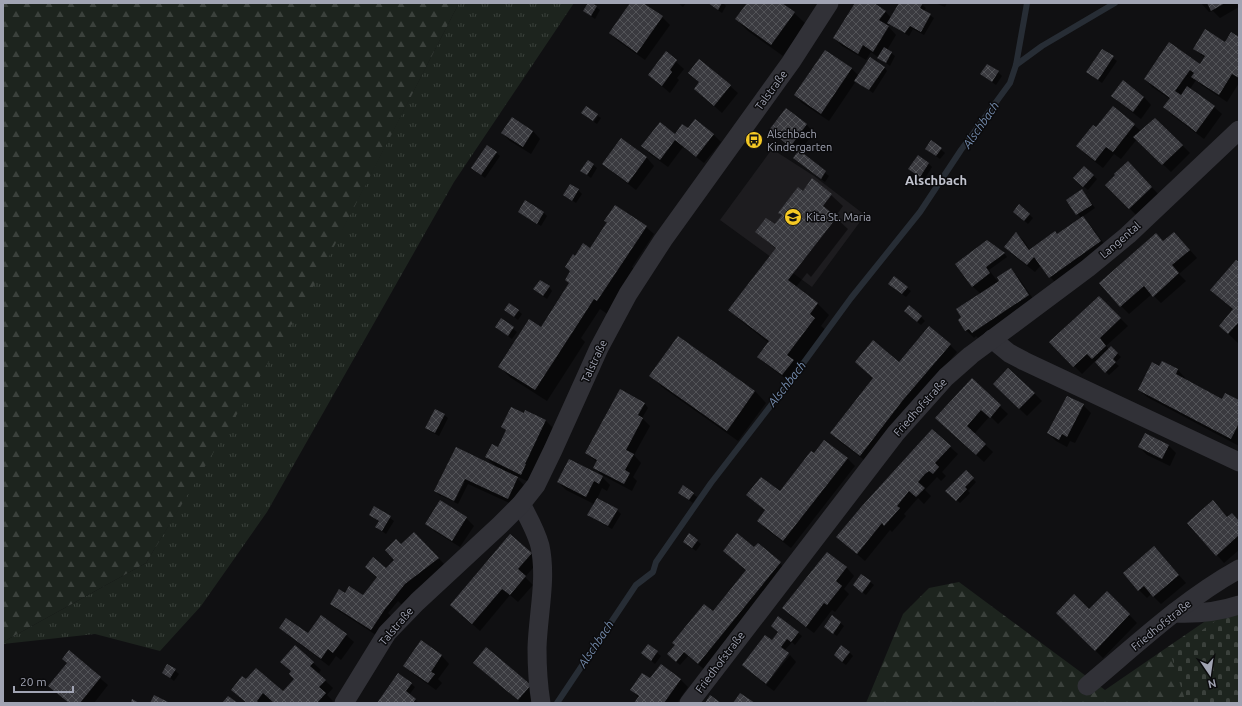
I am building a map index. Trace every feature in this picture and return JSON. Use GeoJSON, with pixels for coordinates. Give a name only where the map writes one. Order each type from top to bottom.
{"type":"FeatureCollection","features":[{"type":"Feature","properties":{"kind":"street","name":"Talstraße"},"geometry":{"type":"LineString","coordinates":[[344,703],[387,633],[416,602],[500,525],[521,504],[536,485],[599,348],[628,294],[663,240],[791,62],[830,3]]}},
{"type":"Feature","properties":{"kind":"street","name":"Langental"},"geometry":{"type":"LineString","coordinates":[[992,339],[1088,268],[1128,235],[1239,130]]}},
{"type":"Feature","properties":{"kind":"street"},"geometry":{"type":"LineString","coordinates":[[992,339],[1009,353],[1024,361],[1239,462]]}},
{"type":"Feature","properties":{"kind":"street","name":"Friedhofstraße"},"geometry":{"type":"LineString","coordinates":[[688,703],[896,433],[946,377],[992,339]]}},
{"type":"Feature","properties":{"kind":"street"},"geometry":{"type":"LineString","coordinates":[[521,504],[540,546],[543,570],[537,648],[538,680],[541,703]]}},
{"type":"Feature","properties":{"kind":"street","name":"Friedhofstraße"},"geometry":{"type":"LineString","coordinates":[[1087,686],[1174,614],[1218,581],[1239,569]]}},
{"type":"Feature","properties":{"kind":"street"},"geometry":{"type":"LineString","coordinates":[[1174,614],[1194,614],[1239,605]]}},
{"type":"Feature","properties":{"kind":"shaded area","name":"Kita St. Maria"},"geometry":{"type":"Polygon","coordinates":[[[772,149],[814,176],[865,215],[812,287],[720,220],[772,149]]]}},
{"type":"Feature","properties":{"kind":"green space"},"geometry":{"type":"Polygon","coordinates":[[[3,3],[459,3],[306,301],[146,563],[3,642],[3,3]]]}},
{"type":"Feature","properties":{"kind":"green space"},"geometry":{"type":"Polygon","coordinates":[[[459,3],[574,3],[454,182],[267,512],[201,606],[160,651],[95,634],[3,644],[3,642],[146,563],[315,282],[459,3]]]}},
{"type":"Feature","properties":{"kind":"green space"},"geometry":{"type":"Polygon","coordinates":[[[959,582],[1105,690],[1239,598],[1239,703],[866,703],[903,614],[929,588],[959,582]]]}},
{"type":"Feature","properties":{"kind":"green space"},"geometry":{"type":"Polygon","coordinates":[[[1239,605],[1239,703],[1186,703],[1170,652],[1239,605]]]}},
{"type":"Feature","properties":{"kind":"building"},"geometry":{"type":"Polygon","coordinates":[[[588,3],[592,3],[597,6],[591,16],[583,11],[588,3]]]}},
{"type":"Feature","properties":{"kind":"building"},"geometry":{"type":"Polygon","coordinates":[[[630,3],[643,3],[663,16],[637,53],[609,33],[630,3]]]}},
{"type":"Feature","properties":{"kind":"building"},"geometry":{"type":"Polygon","coordinates":[[[708,3],[722,3],[718,10],[708,3]]]}},
{"type":"Feature","properties":{"kind":"building"},"geometry":{"type":"Polygon","coordinates":[[[747,3],[782,3],[795,12],[771,45],[735,19],[747,3]]]}},
{"type":"Feature","properties":{"kind":"building"},"geometry":{"type":"Polygon","coordinates":[[[855,3],[874,3],[886,11],[879,20],[889,26],[873,52],[863,45],[858,54],[833,38],[855,3]]]}},
{"type":"Feature","properties":{"kind":"building"},"geometry":{"type":"Polygon","coordinates":[[[899,3],[923,3],[920,8],[931,14],[921,32],[910,26],[905,33],[887,23],[899,3]]]}},
{"type":"Feature","properties":{"kind":"building"},"geometry":{"type":"Polygon","coordinates":[[[1207,3],[1225,3],[1211,11],[1207,3]]]}},
{"type":"Feature","properties":{"kind":"building"},"geometry":{"type":"Polygon","coordinates":[[[1205,29],[1225,42],[1231,32],[1239,37],[1239,78],[1232,74],[1219,95],[1191,77],[1194,73],[1190,70],[1175,91],[1181,95],[1187,86],[1215,106],[1196,132],[1163,107],[1170,98],[1144,79],[1169,42],[1200,64],[1205,56],[1193,49],[1205,29]]]}},
{"type":"Feature","properties":{"kind":"building"},"geometry":{"type":"Polygon","coordinates":[[[884,47],[892,52],[886,63],[877,58],[884,47]]]}},
{"type":"Feature","properties":{"kind":"building"},"geometry":{"type":"Polygon","coordinates":[[[1102,49],[1114,56],[1098,80],[1086,72],[1102,49]]]}},
{"type":"Feature","properties":{"kind":"building"},"geometry":{"type":"Polygon","coordinates":[[[825,50],[852,68],[821,114],[794,95],[825,50]]]}},
{"type":"Feature","properties":{"kind":"building"},"geometry":{"type":"Polygon","coordinates":[[[666,51],[677,60],[670,70],[672,72],[662,86],[648,75],[666,51]]]}},
{"type":"Feature","properties":{"kind":"building"},"geometry":{"type":"Polygon","coordinates":[[[870,57],[885,67],[869,90],[854,81],[870,57]]]}},
{"type":"Feature","properties":{"kind":"building"},"geometry":{"type":"Polygon","coordinates":[[[699,59],[731,85],[714,106],[694,89],[699,82],[688,73],[699,59]]]}},
{"type":"Feature","properties":{"kind":"building"},"geometry":{"type":"Polygon","coordinates":[[[987,64],[999,71],[992,82],[980,74],[987,64]]]}},
{"type":"Feature","properties":{"kind":"building"},"geometry":{"type":"Polygon","coordinates":[[[1123,80],[1144,97],[1133,112],[1111,96],[1123,80]]]}},
{"type":"Feature","properties":{"kind":"building"},"geometry":{"type":"Polygon","coordinates":[[[586,106],[598,114],[593,121],[581,113],[586,106]]]}},
{"type":"Feature","properties":{"kind":"building"},"geometry":{"type":"Polygon","coordinates":[[[1113,106],[1135,124],[1113,152],[1106,147],[1095,161],[1076,146],[1093,125],[1096,127],[1113,106]]]}},
{"type":"Feature","properties":{"kind":"building"},"geometry":{"type":"Polygon","coordinates":[[[786,108],[807,124],[790,147],[769,130],[786,108]]]}},
{"type":"Feature","properties":{"kind":"building"},"geometry":{"type":"Polygon","coordinates":[[[512,117],[533,131],[523,147],[501,133],[512,117]]]}},
{"type":"Feature","properties":{"kind":"building"},"geometry":{"type":"Polygon","coordinates":[[[1155,118],[1183,145],[1162,165],[1133,137],[1155,118]]]}},
{"type":"Feature","properties":{"kind":"building"},"geometry":{"type":"Polygon","coordinates":[[[695,119],[714,134],[696,157],[675,140],[660,160],[641,146],[660,122],[675,134],[682,124],[688,128],[695,119]]]}},
{"type":"Feature","properties":{"kind":"building"},"geometry":{"type":"Polygon","coordinates":[[[621,138],[647,157],[628,183],[602,164],[621,138]]]}},
{"type":"Feature","properties":{"kind":"building"},"geometry":{"type":"Polygon","coordinates":[[[931,140],[942,148],[936,156],[925,149],[931,140]]]}},
{"type":"Feature","properties":{"kind":"building"},"geometry":{"type":"Polygon","coordinates":[[[487,145],[497,152],[481,175],[471,168],[487,145]]]}},
{"type":"Feature","properties":{"kind":"building"},"geometry":{"type":"Polygon","coordinates":[[[799,150],[826,171],[821,179],[793,158],[799,150]]]}},
{"type":"Feature","properties":{"kind":"building"},"geometry":{"type":"Polygon","coordinates":[[[918,155],[929,163],[920,177],[908,169],[918,155]]]}},
{"type":"Feature","properties":{"kind":"building"},"geometry":{"type":"Polygon","coordinates":[[[588,160],[594,164],[587,175],[580,171],[588,160]]]}},
{"type":"Feature","properties":{"kind":"building"},"geometry":{"type":"Polygon","coordinates":[[[1128,161],[1152,187],[1129,209],[1105,185],[1128,161]]]}},
{"type":"Feature","properties":{"kind":"building"},"geometry":{"type":"Polygon","coordinates":[[[1084,166],[1094,175],[1083,187],[1073,178],[1084,166]]]}},
{"type":"Feature","properties":{"kind":"building"},"geometry":{"type":"Polygon","coordinates":[[[812,178],[832,194],[823,206],[837,217],[788,280],[818,303],[810,314],[815,318],[787,355],[794,360],[782,375],[757,357],[769,341],[728,310],[776,248],[755,232],[766,218],[775,224],[782,215],[778,213],[798,187],[803,191],[812,178]]]}},
{"type":"Feature","properties":{"kind":"building"},"geometry":{"type":"Polygon","coordinates":[[[570,184],[579,189],[572,201],[563,195],[570,184]]]}},
{"type":"Feature","properties":{"kind":"building"},"geometry":{"type":"Polygon","coordinates":[[[1082,189],[1092,205],[1076,215],[1066,200],[1082,189]]]}},
{"type":"Feature","properties":{"kind":"building"},"geometry":{"type":"Polygon","coordinates":[[[525,200],[544,212],[537,224],[518,212],[525,200]]]}},
{"type":"Feature","properties":{"kind":"building"},"geometry":{"type":"Polygon","coordinates":[[[1019,204],[1030,214],[1024,221],[1013,212],[1019,204]]]}},
{"type":"Feature","properties":{"kind":"building"},"geometry":{"type":"Polygon","coordinates":[[[615,205],[647,226],[597,301],[594,299],[535,390],[498,367],[529,319],[541,327],[569,283],[565,280],[570,271],[565,267],[573,254],[575,256],[583,243],[590,248],[607,222],[604,221],[615,205]]]}},
{"type":"Feature","properties":{"kind":"building"},"geometry":{"type":"Polygon","coordinates":[[[1083,216],[1101,241],[1049,278],[1034,257],[1027,265],[1004,247],[1016,232],[1029,250],[1055,231],[1057,234],[1083,216]]]}},
{"type":"Feature","properties":{"kind":"building"},"geometry":{"type":"Polygon","coordinates":[[[1174,232],[1190,250],[1172,265],[1179,273],[1153,297],[1144,286],[1120,307],[1099,283],[1156,233],[1163,241],[1174,232]]]}},
{"type":"Feature","properties":{"kind":"building"},"geometry":{"type":"Polygon","coordinates":[[[987,240],[1005,253],[986,267],[990,273],[972,287],[955,264],[987,240]]]}},
{"type":"Feature","properties":{"kind":"building"},"geometry":{"type":"Polygon","coordinates":[[[1236,260],[1239,262],[1239,322],[1228,334],[1219,326],[1233,309],[1210,290],[1236,260]]]}},
{"type":"Feature","properties":{"kind":"building"},"geometry":{"type":"Polygon","coordinates":[[[1011,268],[1029,295],[972,333],[969,329],[965,331],[958,320],[961,317],[956,309],[999,281],[997,277],[1011,268]]]}},
{"type":"Feature","properties":{"kind":"building"},"geometry":{"type":"Polygon","coordinates":[[[894,276],[908,287],[902,294],[888,284],[894,276]]]}},
{"type":"Feature","properties":{"kind":"building"},"geometry":{"type":"Polygon","coordinates":[[[540,280],[550,286],[543,296],[533,289],[540,280]]]}},
{"type":"Feature","properties":{"kind":"building"},"geometry":{"type":"Polygon","coordinates":[[[1099,296],[1121,318],[1100,338],[1106,346],[1092,359],[1087,354],[1073,367],[1049,342],[1099,296]]]}},
{"type":"Feature","properties":{"kind":"building"},"geometry":{"type":"Polygon","coordinates":[[[509,303],[519,310],[514,317],[504,310],[509,303]]]}},
{"type":"Feature","properties":{"kind":"building"},"geometry":{"type":"Polygon","coordinates":[[[909,305],[922,316],[917,322],[904,311],[909,305]]]}},
{"type":"Feature","properties":{"kind":"building"},"geometry":{"type":"Polygon","coordinates":[[[501,318],[514,327],[508,336],[495,327],[501,318]]]}},
{"type":"Feature","properties":{"kind":"building"},"geometry":{"type":"Polygon","coordinates":[[[929,326],[951,344],[903,400],[860,456],[830,433],[873,378],[855,362],[873,340],[899,362],[929,326]]]}},
{"type":"Feature","properties":{"kind":"building"},"geometry":{"type":"Polygon","coordinates":[[[678,336],[755,391],[727,431],[649,376],[678,336]]]}},
{"type":"Feature","properties":{"kind":"building"},"geometry":{"type":"Polygon","coordinates":[[[1111,346],[1118,353],[1113,359],[1116,362],[1105,373],[1095,362],[1111,346]]]}},
{"type":"Feature","properties":{"kind":"building"},"geometry":{"type":"Polygon","coordinates":[[[1162,361],[1178,369],[1176,374],[1222,399],[1225,393],[1239,400],[1239,423],[1231,439],[1138,390],[1152,362],[1159,366],[1162,361]]]}},
{"type":"Feature","properties":{"kind":"building"},"geometry":{"type":"Polygon","coordinates":[[[1008,368],[1035,393],[1019,409],[993,384],[1008,368]]]}},
{"type":"Feature","properties":{"kind":"building"},"geometry":{"type":"Polygon","coordinates":[[[972,378],[1001,405],[990,418],[981,410],[967,426],[986,444],[976,455],[935,418],[972,378]]]}},
{"type":"Feature","properties":{"kind":"building"},"geometry":{"type":"Polygon","coordinates":[[[620,389],[645,403],[638,415],[643,418],[626,450],[634,454],[625,470],[630,473],[624,484],[593,468],[597,460],[585,453],[620,389]]]}},
{"type":"Feature","properties":{"kind":"building"},"geometry":{"type":"Polygon","coordinates":[[[1067,396],[1084,404],[1067,437],[1062,434],[1059,440],[1047,433],[1067,396]]]}},
{"type":"Feature","properties":{"kind":"building"},"geometry":{"type":"Polygon","coordinates":[[[511,407],[524,413],[525,410],[546,420],[521,475],[485,457],[492,444],[498,447],[506,430],[501,427],[511,407]]]}},
{"type":"Feature","properties":{"kind":"building"},"geometry":{"type":"Polygon","coordinates":[[[435,409],[445,414],[435,433],[425,428],[435,409]]]}},
{"type":"Feature","properties":{"kind":"building"},"geometry":{"type":"Polygon","coordinates":[[[932,429],[951,446],[935,463],[939,467],[933,474],[929,471],[925,474],[918,482],[925,488],[916,497],[909,491],[897,506],[900,508],[884,526],[882,523],[857,554],[836,537],[932,429]]]}},
{"type":"Feature","properties":{"kind":"building"},"geometry":{"type":"Polygon","coordinates":[[[1145,433],[1169,445],[1162,459],[1138,447],[1145,433]]]}},
{"type":"Feature","properties":{"kind":"building"},"geometry":{"type":"Polygon","coordinates":[[[824,440],[848,458],[783,541],[757,521],[765,510],[746,495],[761,477],[780,491],[811,451],[814,453],[824,440]]]}},
{"type":"Feature","properties":{"kind":"building"},"geometry":{"type":"Polygon","coordinates":[[[456,447],[518,477],[508,499],[465,479],[454,501],[434,491],[456,447]]]}},
{"type":"Feature","properties":{"kind":"building"},"geometry":{"type":"Polygon","coordinates":[[[569,459],[603,476],[599,484],[594,481],[586,497],[557,482],[569,459]]]}},
{"type":"Feature","properties":{"kind":"building"},"geometry":{"type":"Polygon","coordinates":[[[966,470],[974,478],[965,487],[967,489],[956,501],[945,491],[966,470]]]}},
{"type":"Feature","properties":{"kind":"building"},"geometry":{"type":"Polygon","coordinates":[[[683,485],[694,493],[689,500],[678,493],[683,485]]]}},
{"type":"Feature","properties":{"kind":"building"},"geometry":{"type":"Polygon","coordinates":[[[597,498],[618,509],[608,526],[587,515],[597,498]]]}},
{"type":"Feature","properties":{"kind":"building"},"geometry":{"type":"Polygon","coordinates":[[[440,500],[467,517],[452,541],[425,524],[440,500]]]}},
{"type":"Feature","properties":{"kind":"building"},"geometry":{"type":"Polygon","coordinates":[[[1213,500],[1227,517],[1232,513],[1239,521],[1239,535],[1216,556],[1187,523],[1213,500]]]}},
{"type":"Feature","properties":{"kind":"building"},"geometry":{"type":"Polygon","coordinates":[[[374,506],[391,516],[382,531],[375,527],[379,521],[369,515],[374,506]]]}},
{"type":"Feature","properties":{"kind":"building"},"geometry":{"type":"Polygon","coordinates":[[[414,532],[439,558],[405,584],[385,609],[371,630],[330,604],[339,589],[345,593],[349,586],[363,595],[377,577],[365,567],[373,557],[386,568],[394,560],[385,550],[396,539],[401,544],[414,532]]]}},
{"type":"Feature","properties":{"kind":"building"},"geometry":{"type":"Polygon","coordinates":[[[689,533],[698,540],[692,548],[683,542],[689,533]]]}},
{"type":"Feature","properties":{"kind":"building"},"geometry":{"type":"Polygon","coordinates":[[[737,533],[754,547],[758,543],[781,562],[698,664],[684,652],[676,662],[667,654],[675,645],[672,643],[704,604],[713,611],[746,570],[723,551],[737,533]]]}},
{"type":"Feature","properties":{"kind":"building"},"geometry":{"type":"Polygon","coordinates":[[[510,534],[532,553],[518,569],[526,576],[510,595],[502,589],[472,624],[450,605],[510,534]]]}},
{"type":"Feature","properties":{"kind":"building"},"geometry":{"type":"Polygon","coordinates":[[[1154,546],[1179,575],[1153,597],[1144,586],[1138,591],[1123,573],[1154,546]]]}},
{"type":"Feature","properties":{"kind":"building"},"geometry":{"type":"Polygon","coordinates":[[[827,552],[847,567],[836,581],[842,586],[827,605],[824,603],[806,627],[782,608],[827,552]]]}},
{"type":"Feature","properties":{"kind":"building"},"geometry":{"type":"Polygon","coordinates":[[[861,574],[871,581],[862,593],[853,585],[861,574]]]}},
{"type":"Feature","properties":{"kind":"building"},"geometry":{"type":"Polygon","coordinates":[[[1107,591],[1130,614],[1095,651],[1056,613],[1074,594],[1089,609],[1107,591]]]}},
{"type":"Feature","properties":{"kind":"building"},"geometry":{"type":"Polygon","coordinates":[[[321,615],[347,634],[333,653],[328,649],[321,659],[279,628],[286,618],[308,633],[321,615]]]}},
{"type":"Feature","properties":{"kind":"building"},"geometry":{"type":"Polygon","coordinates":[[[832,615],[841,622],[833,634],[824,627],[832,615]]]}},
{"type":"Feature","properties":{"kind":"building"},"geometry":{"type":"Polygon","coordinates":[[[778,616],[799,632],[791,642],[787,639],[781,647],[789,653],[766,684],[742,665],[765,635],[772,640],[778,632],[771,626],[778,616]]]}},
{"type":"Feature","properties":{"kind":"building"},"geometry":{"type":"Polygon","coordinates":[[[421,640],[442,655],[431,672],[435,674],[428,683],[403,666],[421,640]]]}},
{"type":"Feature","properties":{"kind":"building"},"geometry":{"type":"Polygon","coordinates":[[[648,644],[658,651],[651,661],[641,653],[648,644]]]}},
{"type":"Feature","properties":{"kind":"building"},"geometry":{"type":"Polygon","coordinates":[[[295,645],[314,662],[310,666],[326,680],[319,687],[326,693],[317,703],[274,703],[263,693],[257,701],[259,703],[247,703],[231,690],[242,676],[246,679],[256,668],[283,691],[294,679],[289,674],[291,671],[280,662],[295,645]]]}},
{"type":"Feature","properties":{"kind":"building"},"geometry":{"type":"Polygon","coordinates":[[[841,645],[850,652],[842,662],[834,655],[841,645]]]}},
{"type":"Feature","properties":{"kind":"building"},"geometry":{"type":"Polygon","coordinates":[[[486,647],[531,685],[518,700],[473,663],[486,647]]]}},
{"type":"Feature","properties":{"kind":"building"},"geometry":{"type":"Polygon","coordinates":[[[69,650],[101,677],[80,703],[69,703],[48,686],[67,663],[62,659],[69,650]]]}},
{"type":"Feature","properties":{"kind":"building"},"geometry":{"type":"Polygon","coordinates":[[[167,664],[176,669],[170,678],[162,673],[167,664]]]}},
{"type":"Feature","properties":{"kind":"building"},"geometry":{"type":"Polygon","coordinates":[[[661,664],[681,679],[664,703],[634,703],[639,696],[630,690],[642,673],[650,678],[661,664]]]}},
{"type":"Feature","properties":{"kind":"building"},"geometry":{"type":"Polygon","coordinates":[[[398,673],[412,683],[406,691],[416,699],[413,703],[377,703],[398,673]]]}},
{"type":"Feature","properties":{"kind":"building"},"geometry":{"type":"Polygon","coordinates":[[[740,693],[755,703],[733,703],[740,693]]]}},
{"type":"Feature","properties":{"kind":"building"},"geometry":{"type":"Polygon","coordinates":[[[154,695],[170,703],[150,703],[154,695]]]}},
{"type":"Feature","properties":{"kind":"building"},"geometry":{"type":"Polygon","coordinates":[[[710,695],[721,703],[705,703],[710,695]]]}},
{"type":"Feature","properties":{"kind":"building"},"geometry":{"type":"Polygon","coordinates":[[[228,696],[238,703],[222,703],[228,696]]]}},
{"type":"Feature","properties":{"kind":"building"},"geometry":{"type":"Polygon","coordinates":[[[132,699],[139,703],[131,703],[132,699]]]}},
{"type":"Feature","properties":{"kind":"waterway","name":"Alschbach"},"geometry":{"type":"LineString","coordinates":[[557,703],[636,585],[653,572],[656,562],[711,483],[799,369],[851,298],[920,212],[961,150],[1010,83],[1016,65],[1027,3]]}},
{"type":"Feature","properties":{"kind":"waterway"},"geometry":{"type":"LineString","coordinates":[[1016,65],[1042,46],[1115,3]]}},
{"type":"Feature","properties":{"kind":"place","name":"Alschbach Kindergarten"},"geometry":{"type":"Point","coordinates":[754,140]}},
{"type":"Feature","properties":{"kind":"place","name":"Kita St. Maria"},"geometry":{"type":"Point","coordinates":[793,217]}},
{"type":"Feature","properties":{"kind":"district","name":"Alschbach"},"geometry":{"type":"Point","coordinates":[936,180]}}]}
